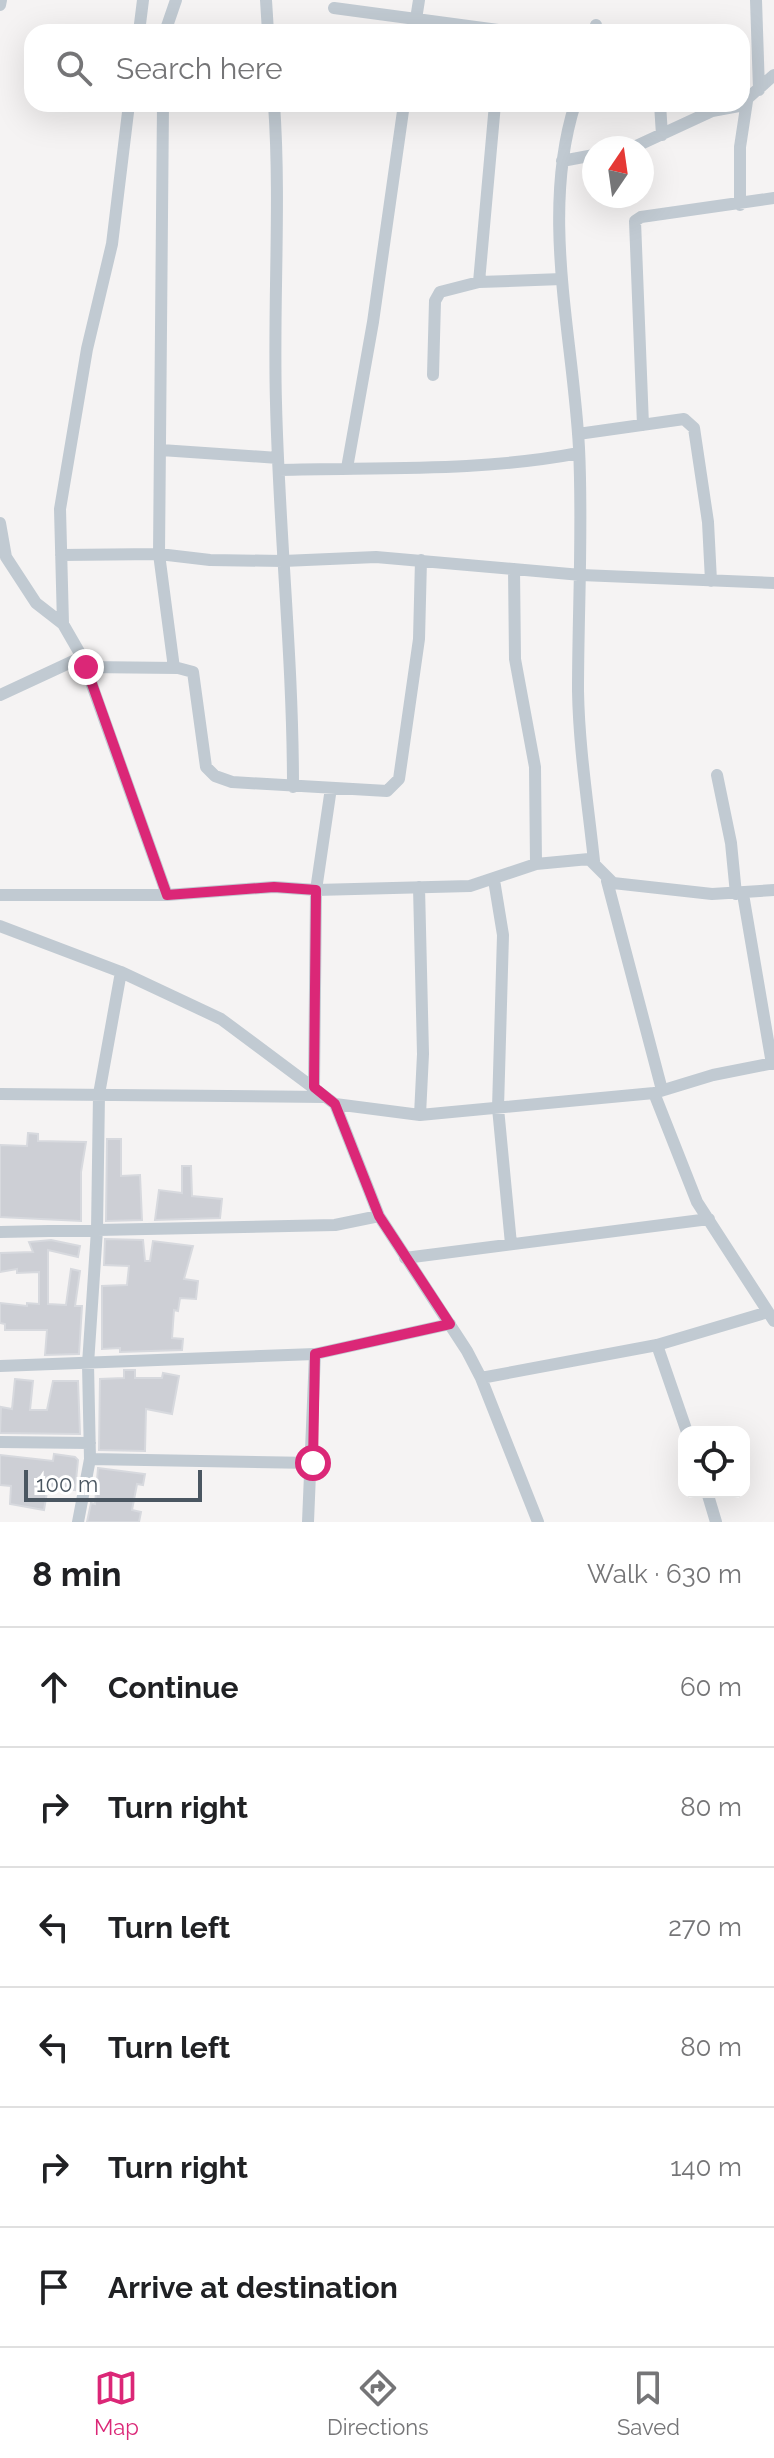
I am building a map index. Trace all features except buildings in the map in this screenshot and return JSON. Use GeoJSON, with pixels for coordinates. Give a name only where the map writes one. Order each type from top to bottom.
{"type":"FeatureCollection","features":[{"type":"Feature","properties":{"kind":"street"},"geometry":{"type":"LineString","coordinates":[[140,24],[143,0]]}},
{"type":"Feature","properties":{"kind":"street"},"geometry":{"type":"LineString","coordinates":[[168,24],[176,0]]}},
{"type":"Feature","properties":{"kind":"street"},"geometry":{"type":"LineString","coordinates":[[266,0],[268,24]]}},
{"type":"Feature","properties":{"kind":"street"},"geometry":{"type":"LineString","coordinates":[[415,24],[419,0]]}},
{"type":"Feature","properties":{"kind":"street"},"geometry":{"type":"LineString","coordinates":[[756,0],[759,90]]}},
{"type":"Feature","properties":{"kind":"street"},"geometry":{"type":"LineString","coordinates":[[334,8],[454,24]]}},
{"type":"Feature","properties":{"kind":"street"},"geometry":{"type":"LineString","coordinates":[[750,98],[774,75]]}},
{"type":"Feature","properties":{"kind":"street"},"geometry":{"type":"LineString","coordinates":[[63,624],[60,509],[87,349],[112,244],[128,112]]}},
{"type":"Feature","properties":{"kind":"street"},"geometry":{"type":"LineString","coordinates":[[163,112],[159,554],[174,668]]}},
{"type":"Feature","properties":{"kind":"street"},"geometry":{"type":"LineString","coordinates":[[275,112],[278,161],[275,400],[293,713],[293,787]]}},
{"type":"Feature","properties":{"kind":"street"},"geometry":{"type":"LineString","coordinates":[[347,468],[373,322],[403,112]]}},
{"type":"Feature","properties":{"kind":"street"},"geometry":{"type":"LineString","coordinates":[[479,282],[494,112]]}},
{"type":"Feature","properties":{"kind":"street"},"geometry":{"type":"LineString","coordinates":[[481,1378],[657,1345],[771,1317],[697,1202],[658,1092],[607,881],[594,861],[580,733],[581,575],[575,371],[562,279],[562,161],[573,112]]}},
{"type":"Feature","properties":{"kind":"street"},"geometry":{"type":"LineString","coordinates":[[661,112],[662,135]]}},
{"type":"Feature","properties":{"kind":"street"},"geometry":{"type":"LineString","coordinates":[[654,138],[710,112]]}},
{"type":"Feature","properties":{"kind":"street"},"geometry":{"type":"LineString","coordinates":[[740,205],[740,147],[745,112]]}},
{"type":"Feature","properties":{"kind":"street"},"geometry":{"type":"LineString","coordinates":[[562,161],[582,157]]}},
{"type":"Feature","properties":{"kind":"street"},"geometry":{"type":"LineString","coordinates":[[643,425],[635,221],[641,217],[774,198]]}},
{"type":"Feature","properties":{"kind":"street"},"geometry":{"type":"LineString","coordinates":[[433,375],[435,301],[440,292],[479,282],[562,279]]}},
{"type":"Feature","properties":{"kind":"street"},"geometry":{"type":"LineString","coordinates":[[578,434],[684,419],[694,428],[708,522],[711,581]]}},
{"type":"Feature","properties":{"kind":"street"},"geometry":{"type":"LineString","coordinates":[[161,450],[278,464],[347,468],[507,465],[579,453]]}},
{"type":"Feature","properties":{"kind":"street"},"geometry":{"type":"LineString","coordinates":[[0,523],[6,557],[36,603],[63,624],[84,662],[167,895]]}},
{"type":"Feature","properties":{"kind":"street"},"geometry":{"type":"LineString","coordinates":[[61,555],[159,554],[210,560],[421,560],[581,575],[774,583]]}},
{"type":"Feature","properties":{"kind":"street"},"geometry":{"type":"LineString","coordinates":[[0,695],[84,662],[193,672],[197,681],[206,767],[215,776],[232,782],[387,791],[399,779],[419,639],[421,560]]}},
{"type":"Feature","properties":{"kind":"street"},"geometry":{"type":"LineString","coordinates":[[514,569],[515,659],[535,767],[536,864]]}},
{"type":"Feature","properties":{"kind":"street"},"geometry":{"type":"LineString","coordinates":[[0,1094],[330,1100],[420,1115],[658,1092],[773,1063],[717,775]]}},
{"type":"Feature","properties":{"kind":"street"},"geometry":{"type":"LineString","coordinates":[[314,1087],[316,890],[331,788]]}},
{"type":"Feature","properties":{"kind":"street"},"geometry":{"type":"LineString","coordinates":[[0,895],[167,895],[274,887],[316,890],[470,886],[536,864],[594,861]]}},
{"type":"Feature","properties":{"kind":"street"},"geometry":{"type":"LineString","coordinates":[[494,880],[503,935],[498,1108],[511,1244]]}},
{"type":"Feature","properties":{"kind":"street"},"geometry":{"type":"LineString","coordinates":[[607,881],[740,894],[774,890]]}},
{"type":"Feature","properties":{"kind":"street"},"geometry":{"type":"LineString","coordinates":[[419,887],[423,1054],[420,1115]]}},
{"type":"Feature","properties":{"kind":"street"},"geometry":{"type":"LineString","coordinates":[[0,926],[121,972],[221,1019],[330,1100],[379,1216],[450,1324],[481,1378],[538,1522]]}},
{"type":"Feature","properties":{"kind":"street"},"geometry":{"type":"LineString","coordinates":[[78,1522],[90,1459],[88,1364],[97,1230],[99,1094],[121,972]]}},
{"type":"Feature","properties":{"kind":"street"},"geometry":{"type":"LineString","coordinates":[[0,1232],[335,1225],[379,1216]]}},
{"type":"Feature","properties":{"kind":"street"},"geometry":{"type":"LineString","coordinates":[[405,1258],[709,1219]]}},
{"type":"Feature","properties":{"kind":"street"},"geometry":{"type":"LineString","coordinates":[[0,1366],[315,1354],[450,1324]]}},
{"type":"Feature","properties":{"kind":"street"},"geometry":{"type":"LineString","coordinates":[[657,1345],[685,1426]]}},
{"type":"Feature","properties":{"kind":"street"},"geometry":{"type":"LineString","coordinates":[[308,1522],[313,1463],[315,1354]]}},
{"type":"Feature","properties":{"kind":"street"},"geometry":{"type":"LineString","coordinates":[[0,1442],[90,1443]]}},
{"type":"Feature","properties":{"kind":"street"},"geometry":{"type":"LineString","coordinates":[[90,1459],[313,1463]]}},
{"type":"Feature","properties":{"kind":"street"},"geometry":{"type":"LineString","coordinates":[[709,1498],[716,1522]]}},
{"type":"Feature","properties":{"kind":"route"},"geometry":{"type":"LineString","coordinates":[[86,667],[167,895],[274,887],[316,890],[314,1087],[335,1104],[379,1216],[450,1324],[315,1354],[313,1463]]}}]}
